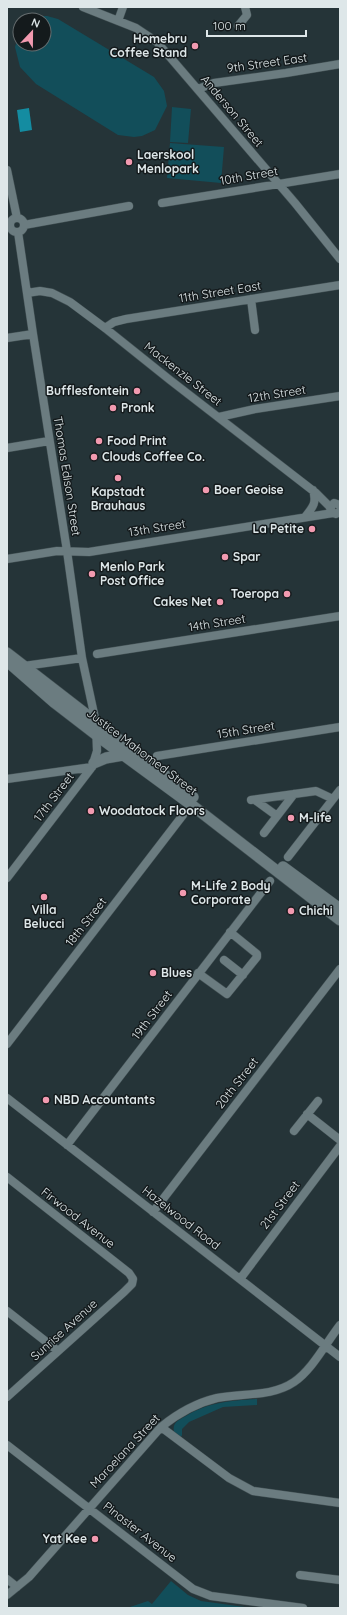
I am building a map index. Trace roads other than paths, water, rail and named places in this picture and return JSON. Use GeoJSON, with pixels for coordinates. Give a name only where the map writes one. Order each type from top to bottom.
{"type":"FeatureCollection","features":[{"type":"Feature","properties":{"kind":"main road","name":"Justice Mahomed Street"},"geometry":{"type":"LineString","coordinates":[[7,653],[281,866],[340,909]]}},
{"type":"Feature","properties":{"kind":"main road","name":"Justice Mahomed Street"},"geometry":{"type":"LineString","coordinates":[[7,661],[56,703],[123,755],[193,806],[340,920]]}},
{"type":"Feature","properties":{"kind":"main road"},"geometry":{"type":"LineString","coordinates":[[93,765],[106,758],[123,755]]}},
{"type":"Feature","properties":{"kind":"street","name":"Anderson Street"},"geometry":{"type":"LineString","coordinates":[[82,7],[141,31],[157,42],[277,184],[300,208],[340,259]]}},
{"type":"Feature","properties":{"kind":"street"},"geometry":{"type":"LineString","coordinates":[[118,21],[123,7]]}},
{"type":"Feature","properties":{"kind":"street"},"geometry":{"type":"LineString","coordinates":[[238,26],[247,15],[245,7]]}},
{"type":"Feature","properties":{"kind":"street","name":"9th Street East"},"geometry":{"type":"LineString","coordinates":[[198,89],[221,81],[286,73],[340,64]]}},
{"type":"Feature","properties":{"kind":"street"},"geometry":{"type":"LineString","coordinates":[[7,170],[17,218]]}},
{"type":"Feature","properties":{"kind":"street","name":"10th Street"},"geometry":{"type":"LineString","coordinates":[[162,203],[340,174]]}},
{"type":"Feature","properties":{"kind":"street"},"geometry":{"type":"LineString","coordinates":[[17,218],[9,226],[14,231],[21,228],[129,206]]}},
{"type":"Feature","properties":{"kind":"street"},"geometry":{"type":"LineString","coordinates":[[17,218],[23,221],[21,228]]}},
{"type":"Feature","properties":{"kind":"street","name":"Thomas Edison Street"},"geometry":{"type":"LineString","coordinates":[[21,228],[32,334],[67,551],[82,658],[96,723]]}},
{"type":"Feature","properties":{"kind":"street","name":"11th Street East"},"geometry":{"type":"LineString","coordinates":[[105,328],[114,322],[126,319],[340,285]]}},
{"type":"Feature","properties":{"kind":"street","name":"Mackenzie Street"},"geometry":{"type":"LineString","coordinates":[[27,293],[44,292],[56,294],[105,328],[336,508]]}},
{"type":"Feature","properties":{"kind":"street"},"geometry":{"type":"LineString","coordinates":[[251,299],[255,330]]}},
{"type":"Feature","properties":{"kind":"street"},"geometry":{"type":"LineString","coordinates":[[7,338],[32,334]]}},
{"type":"Feature","properties":{"kind":"street","name":"12th Street"},"geometry":{"type":"LineString","coordinates":[[219,418],[237,412],[340,396]]}},
{"type":"Feature","properties":{"kind":"street"},"geometry":{"type":"LineString","coordinates":[[7,448],[49,441]]}},
{"type":"Feature","properties":{"kind":"street"},"geometry":{"type":"LineString","coordinates":[[308,516],[315,504],[315,492]]}},
{"type":"Feature","properties":{"kind":"street","name":"13th Street"},"geometry":{"type":"LineString","coordinates":[[7,559],[57,551],[89,552],[308,516],[336,508]]}},
{"type":"Feature","properties":{"kind":"street","name":"14th Street"},"geometry":{"type":"LineString","coordinates":[[97,654],[340,616]]}},
{"type":"Feature","properties":{"kind":"street"},"geometry":{"type":"LineString","coordinates":[[24,666],[82,658]]}},
{"type":"Feature","properties":{"kind":"street"},"geometry":{"type":"LineString","coordinates":[[7,779],[93,765],[97,751],[96,723]]}},
{"type":"Feature","properties":{"kind":"street","name":"15th Street"},"geometry":{"type":"LineString","coordinates":[[157,756],[340,727]]}},
{"type":"Feature","properties":{"kind":"street","name":"17th Street"},"geometry":{"type":"LineString","coordinates":[[7,878],[93,765]]}},
{"type":"Feature","properties":{"kind":"street"},"geometry":{"type":"LineString","coordinates":[[288,857],[340,790]]}},
{"type":"Feature","properties":{"kind":"street"},"geometry":{"type":"LineString","coordinates":[[277,816],[253,800],[316,791],[333,799]]}},
{"type":"Feature","properties":{"kind":"street"},"geometry":{"type":"LineString","coordinates":[[264,833],[294,794]]}},
{"type":"Feature","properties":{"kind":"street","name":"18th Street"},"geometry":{"type":"LineString","coordinates":[[7,1044],[183,815]]}},
{"type":"Feature","properties":{"kind":"street","name":"19th Street"},"geometry":{"type":"LineString","coordinates":[[67,1144],[270,881]]}},
{"type":"Feature","properties":{"kind":"street"},"geometry":{"type":"LineString","coordinates":[[198,973],[227,994],[243,975],[257,957],[257,954],[230,932]]}},
{"type":"Feature","properties":{"kind":"street"},"geometry":{"type":"LineString","coordinates":[[224,960],[243,975]]}},
{"type":"Feature","properties":{"kind":"street","name":"20th Street"},"geometry":{"type":"LineString","coordinates":[[153,1212],[340,969]]}},
{"type":"Feature","properties":{"kind":"street","name":"Hazelwood Road"},"geometry":{"type":"LineString","coordinates":[[7,1098],[340,1357]]}},
{"type":"Feature","properties":{"kind":"street"},"geometry":{"type":"LineString","coordinates":[[294,1130],[318,1101]]}},
{"type":"Feature","properties":{"kind":"street"},"geometry":{"type":"LineString","coordinates":[[307,1114],[340,1140]]}},
{"type":"Feature","properties":{"kind":"street","name":"21st Street"},"geometry":{"type":"LineString","coordinates":[[240,1279],[340,1146]]}},
{"type":"Feature","properties":{"kind":"street","name":"Firwood Avenue"},"geometry":{"type":"LineString","coordinates":[[7,1177],[130,1273],[133,1279]]}},
{"type":"Feature","properties":{"kind":"street","name":"Sunrise Avenue"},"geometry":{"type":"LineString","coordinates":[[7,1397],[124,1292],[132,1284],[133,1279]]}},
{"type":"Feature","properties":{"kind":"street"},"geometry":{"type":"LineString","coordinates":[[7,1311],[58,1351]]}},
{"type":"Feature","properties":{"kind":"street","name":"Maroelana Street"},"geometry":{"type":"LineString","coordinates":[[7,1595],[29,1577],[161,1427],[174,1417],[203,1402],[218,1398],[267,1392],[286,1386],[301,1377],[340,1326]]}},
{"type":"Feature","properties":{"kind":"street"},"geometry":{"type":"LineString","coordinates":[[161,1427],[229,1478],[253,1490],[340,1503]]}},
{"type":"Feature","properties":{"kind":"street","name":"Pinaster Avenue"},"geometry":{"type":"LineString","coordinates":[[7,1445],[193,1589],[211,1596],[303,1608]]}},
{"type":"Feature","properties":{"kind":"street"},"geometry":{"type":"LineString","coordinates":[[300,1575],[340,1580]]}},
{"type":"Feature","properties":{"kind":"street"},"geometry":{"type":"LineString","coordinates":[[7,1580],[17,1587]]}},
{"type":"Feature","properties":{"kind":"place","name":"Homebru Coffee Stand"},"geometry":{"type":"Point","coordinates":[195,46]}},
{"type":"Feature","properties":{"kind":"place","name":"Laerskool Menlopark"},"geometry":{"type":"Point","coordinates":[129,162]}},
{"type":"Feature","properties":{"kind":"place","name":"Bufflesfontein"},"geometry":{"type":"Point","coordinates":[137,391]}},
{"type":"Feature","properties":{"kind":"place","name":"Pronk"},"geometry":{"type":"Point","coordinates":[113,408]}},
{"type":"Feature","properties":{"kind":"place","name":"Food Print"},"geometry":{"type":"Point","coordinates":[99,441]}},
{"type":"Feature","properties":{"kind":"place","name":"Clouds Coffee Co."},"geometry":{"type":"Point","coordinates":[94,457]}},
{"type":"Feature","properties":{"kind":"place","name":"Kapstadt Brauhaus"},"geometry":{"type":"Point","coordinates":[118,478]}},
{"type":"Feature","properties":{"kind":"place","name":"Boer Geoise"},"geometry":{"type":"Point","coordinates":[206,490]}},
{"type":"Feature","properties":{"kind":"place","name":"La Petite"},"geometry":{"type":"Point","coordinates":[312,529]}},
{"type":"Feature","properties":{"kind":"place","name":"Spar"},"geometry":{"type":"Point","coordinates":[225,557]}},
{"type":"Feature","properties":{"kind":"place","name":"Menlo Park Post Office"},"geometry":{"type":"Point","coordinates":[92,574]}},
{"type":"Feature","properties":{"kind":"place","name":"Toeropa"},"geometry":{"type":"Point","coordinates":[287,594]}},
{"type":"Feature","properties":{"kind":"place","name":"Cakes Net"},"geometry":{"type":"Point","coordinates":[220,602]}},
{"type":"Feature","properties":{"kind":"place","name":"Woodatock Floors"},"geometry":{"type":"Point","coordinates":[91,811]}},
{"type":"Feature","properties":{"kind":"place","name":"M-life"},"geometry":{"type":"Point","coordinates":[291,818]}},
{"type":"Feature","properties":{"kind":"place","name":"M-Life 2 Body Corporate"},"geometry":{"type":"Point","coordinates":[183,893]}},
{"type":"Feature","properties":{"kind":"place","name":"Villa Belucci"},"geometry":{"type":"Point","coordinates":[44,897]}},
{"type":"Feature","properties":{"kind":"place","name":"Chichi"},"geometry":{"type":"Point","coordinates":[291,911]}},
{"type":"Feature","properties":{"kind":"place","name":"Blues"},"geometry":{"type":"Point","coordinates":[153,973]}},
{"type":"Feature","properties":{"kind":"place","name":"NBD Accountants"},"geometry":{"type":"Point","coordinates":[46,1100]}},
{"type":"Feature","properties":{"kind":"place","name":"Yat Kee"},"geometry":{"type":"Point","coordinates":[95,1539]}}]}
